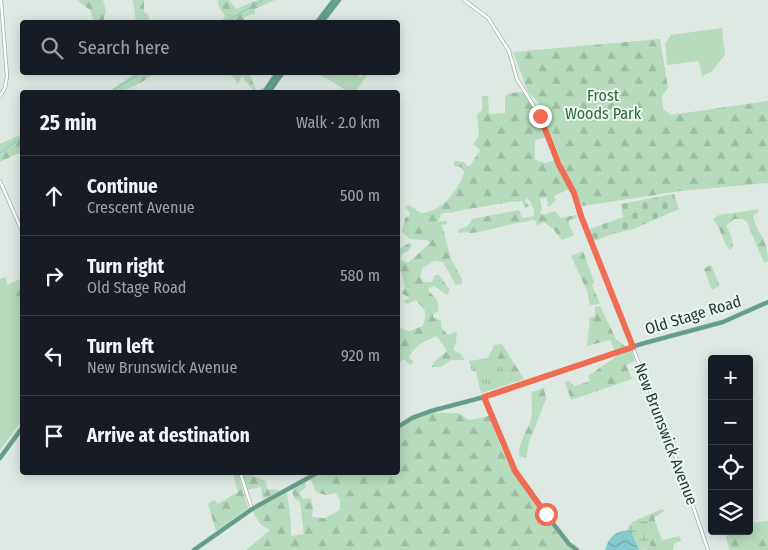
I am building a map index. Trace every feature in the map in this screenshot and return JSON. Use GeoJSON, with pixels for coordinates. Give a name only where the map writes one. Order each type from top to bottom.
{"type":"FeatureCollection","features":[{"type":"Feature","properties":{"kind":"main road"},"geometry":{"type":"LineString","coordinates":[[319,20],[334,0]]}},
{"type":"Feature","properties":{"kind":"main road"},"geometry":{"type":"LineString","coordinates":[[324,20],[339,0]]}},
{"type":"Feature","properties":{"kind":"main road"},"geometry":{"type":"LineString","coordinates":[[265,90],[276,75]]}},
{"type":"Feature","properties":{"kind":"main road"},"geometry":{"type":"LineString","coordinates":[[270,90],[281,75]]}},
{"type":"Feature","properties":{"kind":"main road","name":"Old Stage Road"},"geometry":{"type":"LineString","coordinates":[[400,426],[412,418],[431,411],[484,397],[633,347],[723,322],[768,302]]}},
{"type":"Feature","properties":{"kind":"main road"},"geometry":{"type":"LineString","coordinates":[[484,397],[515,471],[569,544],[577,550]]}},
{"type":"Feature","properties":{"kind":"main road"},"geometry":{"type":"LineString","coordinates":[[0,458],[20,431]]}},
{"type":"Feature","properties":{"kind":"main road"},"geometry":{"type":"LineString","coordinates":[[194,550],[252,509],[314,475]]}},
{"type":"Feature","properties":{"kind":"street"},"geometry":{"type":"LineString","coordinates":[[0,96],[5,88],[7,76],[1,0]]}},
{"type":"Feature","properties":{"kind":"street","name":"New Brunswick Avenue"},"geometry":{"type":"LineString","coordinates":[[464,0],[488,18],[509,51],[517,79],[539,112],[559,165],[574,193],[581,216],[679,465],[708,550]]}},
{"type":"Feature","properties":{"kind":"street"},"geometry":{"type":"LineString","coordinates":[[0,181],[20,226]]}},
{"type":"Feature","properties":{"kind":"street"},"geometry":{"type":"LineString","coordinates":[[241,475],[252,509]]}},
{"type":"Feature","properties":{"kind":"green space"},"geometry":{"type":"Polygon","coordinates":[[[77,0],[103,0],[106,11],[104,20],[93,20],[90,10],[77,0]]]}},
{"type":"Feature","properties":{"kind":"green space"},"geometry":{"type":"Polygon","coordinates":[[[133,0],[144,0],[144,12],[150,20],[136,20],[133,0]]]}},
{"type":"Feature","properties":{"kind":"green space"},"geometry":{"type":"Polygon","coordinates":[[[218,0],[229,0],[236,9],[258,0],[275,0],[255,9],[255,14],[249,15],[244,18],[244,20],[222,20],[225,16],[219,7],[218,0]]]}},
{"type":"Feature","properties":{"kind":"green space"},"geometry":{"type":"Polygon","coordinates":[[[722,28],[725,55],[711,72],[702,76],[699,61],[667,65],[665,44],[671,35],[722,28]]]}},
{"type":"Feature","properties":{"kind":"green space","name":"Frost Woods Park"},"geometry":{"type":"Polygon","coordinates":[[[660,39],[668,88],[662,96],[663,109],[671,115],[768,101],[768,183],[681,191],[582,206],[566,173],[538,102],[528,92],[513,52],[660,39]]]}},
{"type":"Feature","properties":{"kind":"green space"},"geometry":{"type":"Polygon","coordinates":[[[133,75],[152,75],[127,89],[111,90],[133,75]]]}},
{"type":"Feature","properties":{"kind":"green space"},"geometry":{"type":"Polygon","coordinates":[[[230,75],[250,75],[256,90],[253,90],[244,80],[244,76],[241,77],[237,84],[230,75]]]}},
{"type":"Feature","properties":{"kind":"green space"},"geometry":{"type":"Polygon","coordinates":[[[319,75],[358,75],[360,77],[367,75],[356,90],[345,90],[319,75]]]}},
{"type":"Feature","properties":{"kind":"green space"},"geometry":{"type":"Polygon","coordinates":[[[524,92],[537,112],[547,137],[535,140],[535,160],[545,163],[556,160],[569,189],[554,196],[556,200],[549,207],[546,197],[540,199],[542,209],[540,213],[544,215],[555,211],[560,218],[576,215],[577,218],[569,220],[569,225],[574,235],[562,240],[544,222],[537,226],[536,221],[531,220],[480,232],[459,233],[458,230],[468,225],[472,219],[519,210],[522,218],[534,216],[534,209],[528,198],[525,200],[529,206],[525,208],[522,201],[441,214],[438,222],[447,221],[447,224],[442,225],[451,259],[462,279],[462,284],[456,285],[443,262],[435,261],[423,267],[420,277],[424,282],[432,282],[435,275],[439,275],[450,290],[447,295],[434,286],[429,288],[428,290],[437,300],[439,311],[433,314],[433,317],[441,321],[441,327],[448,335],[457,331],[453,350],[461,354],[465,360],[451,360],[441,367],[432,367],[434,362],[447,351],[437,336],[424,342],[414,350],[409,358],[414,362],[410,365],[404,359],[400,362],[400,328],[409,331],[423,326],[425,311],[416,300],[407,304],[403,301],[410,298],[401,293],[405,288],[400,271],[400,249],[409,243],[412,245],[401,256],[401,260],[408,263],[430,243],[427,240],[410,239],[402,232],[405,218],[410,213],[405,207],[409,205],[421,213],[436,208],[449,199],[465,171],[460,167],[454,166],[454,161],[464,162],[467,166],[470,166],[480,150],[473,144],[479,136],[477,115],[482,110],[482,96],[488,96],[489,114],[505,113],[505,96],[510,93],[524,92]]]}},
{"type":"Feature","properties":{"kind":"green space"},"geometry":{"type":"Polygon","coordinates":[[[20,135],[20,154],[0,162],[0,144],[20,135]]]}},
{"type":"Feature","properties":{"kind":"green space"},"geometry":{"type":"Polygon","coordinates":[[[674,194],[679,209],[633,229],[612,234],[592,242],[587,230],[623,217],[621,204],[674,194]]]}},
{"type":"Feature","properties":{"kind":"green space"},"geometry":{"type":"Polygon","coordinates":[[[758,209],[759,212],[753,216],[768,253],[768,261],[764,263],[747,222],[743,219],[734,219],[726,226],[731,235],[733,247],[730,250],[713,219],[719,215],[758,209]]]}},
{"type":"Feature","properties":{"kind":"green space"},"geometry":{"type":"Polygon","coordinates":[[[583,251],[594,282],[592,285],[600,304],[590,305],[587,291],[571,256],[583,251]]]}},
{"type":"Feature","properties":{"kind":"green space"},"geometry":{"type":"Polygon","coordinates":[[[711,265],[720,286],[712,290],[704,269],[711,265]]]}},
{"type":"Feature","properties":{"kind":"green space"},"geometry":{"type":"Polygon","coordinates":[[[6,277],[7,285],[20,301],[20,423],[0,450],[0,279],[6,277]]]}},
{"type":"Feature","properties":{"kind":"green space"},"geometry":{"type":"Polygon","coordinates":[[[20,279],[20,302],[7,285],[20,279]]]}},
{"type":"Feature","properties":{"kind":"green space"},"geometry":{"type":"Polygon","coordinates":[[[600,306],[616,339],[632,352],[635,361],[626,365],[632,379],[571,400],[565,382],[569,381],[575,386],[590,381],[588,376],[617,356],[610,340],[587,346],[590,317],[595,317],[595,307],[600,306]]]}},
{"type":"Feature","properties":{"kind":"green space"},"geometry":{"type":"Polygon","coordinates":[[[502,344],[524,379],[506,385],[508,375],[496,358],[488,358],[494,345],[502,344]]]}},
{"type":"Feature","properties":{"kind":"green space"},"geometry":{"type":"Polygon","coordinates":[[[496,358],[508,375],[506,385],[481,393],[476,372],[472,371],[469,361],[496,358]]]}},
{"type":"Feature","properties":{"kind":"green space"},"geometry":{"type":"Polygon","coordinates":[[[544,388],[546,399],[529,442],[526,458],[519,456],[519,450],[531,419],[532,392],[544,388]]]}},
{"type":"Feature","properties":{"kind":"green space"},"geometry":{"type":"Polygon","coordinates":[[[431,413],[458,413],[469,420],[489,416],[502,450],[516,476],[566,544],[573,550],[246,550],[270,530],[260,524],[252,511],[287,493],[291,536],[304,534],[300,502],[295,499],[292,492],[295,487],[305,482],[306,488],[300,491],[300,495],[303,499],[311,498],[312,517],[325,518],[340,510],[340,500],[336,493],[325,495],[316,492],[311,479],[319,475],[400,475],[400,428],[414,419],[431,413]]]}},
{"type":"Feature","properties":{"kind":"green space"},"geometry":{"type":"Polygon","coordinates":[[[233,475],[239,475],[248,508],[216,531],[208,504],[214,500],[218,504],[238,492],[233,475]]]}},
{"type":"Feature","properties":{"kind":"green space"},"geometry":{"type":"Polygon","coordinates":[[[242,475],[252,475],[266,481],[267,489],[279,490],[279,492],[263,499],[261,487],[247,490],[242,475]]]}},
{"type":"Feature","properties":{"kind":"green space"},"geometry":{"type":"Polygon","coordinates":[[[662,509],[664,511],[654,518],[662,540],[679,536],[681,540],[674,544],[673,550],[646,550],[649,548],[651,535],[646,520],[629,526],[632,522],[662,509]]]}},
{"type":"Feature","properties":{"kind":"green space"},"geometry":{"type":"Polygon","coordinates":[[[649,520],[647,524],[651,535],[649,549],[639,550],[631,531],[627,530],[629,526],[649,520]]]}},
{"type":"Feature","properties":{"kind":"green space"},"geometry":{"type":"Polygon","coordinates":[[[768,521],[768,550],[729,550],[726,536],[753,535],[753,523],[768,521]]]}},
{"type":"Feature","properties":{"kind":"water"},"geometry":{"type":"Polygon","coordinates":[[[627,530],[631,531],[639,550],[605,550],[612,536],[627,530]]]}},
{"type":"Feature","properties":{"kind":"waterway"},"geometry":{"type":"LineString","coordinates":[[228,20],[263,0]]}},
{"type":"Feature","properties":{"kind":"waterway"},"geometry":{"type":"LineString","coordinates":[[113,90],[138,75]]}},
{"type":"Feature","properties":{"kind":"waterway"},"geometry":{"type":"LineString","coordinates":[[0,153],[20,138]]}},
{"type":"Feature","properties":{"kind":"route"},"geometry":{"type":"LineString","coordinates":[[540,116],[564,177],[574,193],[581,216],[633,347],[484,397],[504,449],[515,471],[546,514]]}}]}
